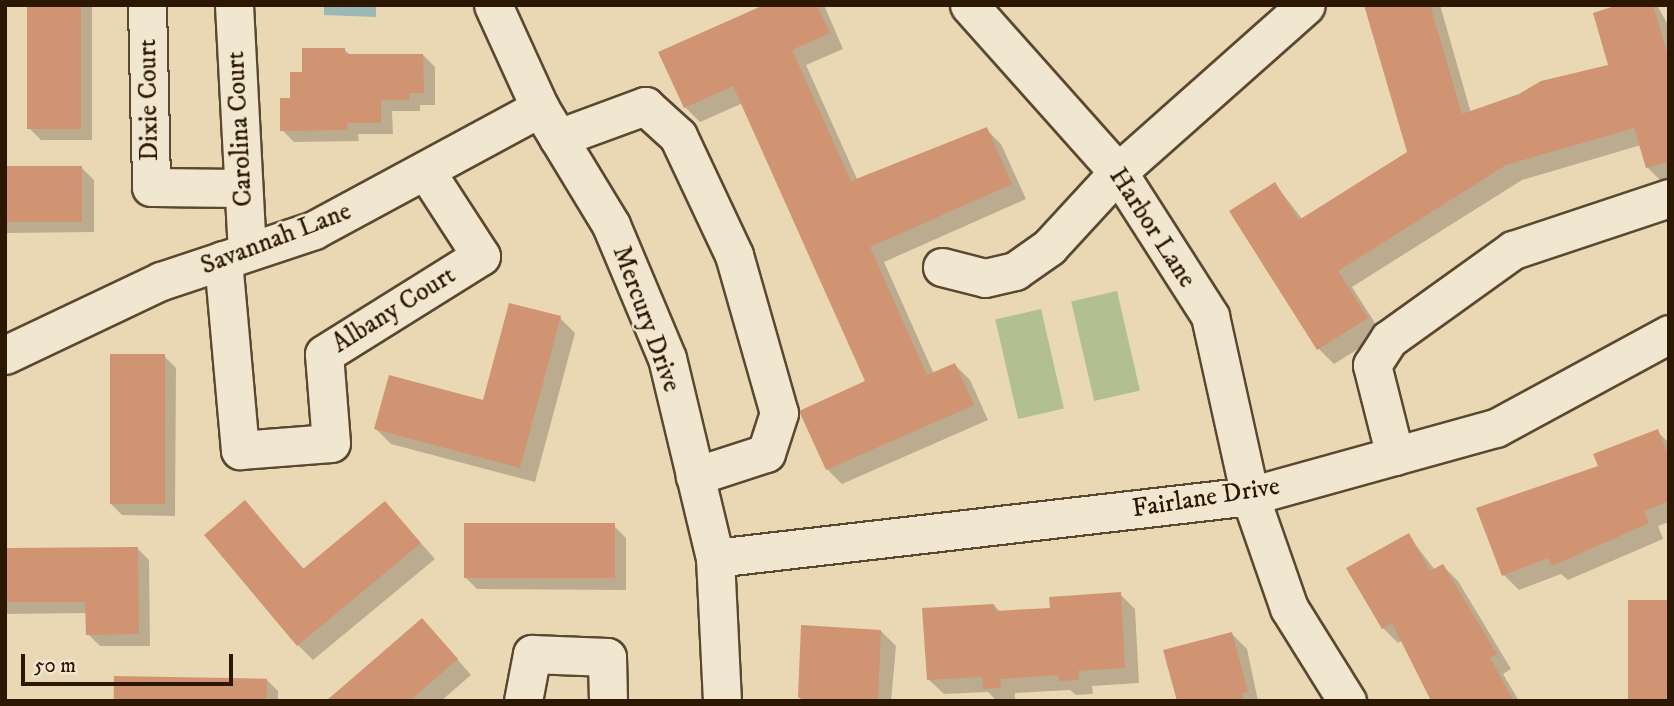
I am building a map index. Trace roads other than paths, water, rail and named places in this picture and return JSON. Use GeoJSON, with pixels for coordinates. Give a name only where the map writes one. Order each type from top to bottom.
{"type":"FeatureCollection","features":[{"type":"Feature","properties":{"kind":"street","name":"Dixie Court"},"geometry":{"type":"LineString","coordinates":[[147,5],[151,187],[242,188]]}},
{"type":"Feature","properties":{"kind":"street","name":"Carolina Court"},"geometry":{"type":"LineString","coordinates":[[234,5],[242,188],[235,256]]}},
{"type":"Feature","properties":{"kind":"street","name":"Mercury Drive"},"geometry":{"type":"LineString","coordinates":[[493,5],[549,123],[611,225],[667,358],[715,558],[722,701]]}},
{"type":"Feature","properties":{"kind":"street","name":"Harbor Lane"},"geometry":{"type":"LineString","coordinates":[[969,5],[1118,172],[1210,316],[1250,496],[1289,608],[1347,701]]}},
{"type":"Feature","properties":{"kind":"street"},"geometry":{"type":"LineString","coordinates":[[942,267],[985,278],[1015,271],[1049,247],[1118,172],[1306,5]]}},
{"type":"Feature","properties":{"kind":"street","name":"Savannah Lane"},"geometry":{"type":"LineString","coordinates":[[7,349],[161,281],[314,230],[427,173],[549,123],[645,106],[678,136],[734,255],[779,413],[766,453],[695,476]]}},
{"type":"Feature","properties":{"kind":"street","name":"Albany Court"},"geometry":{"type":"LineString","coordinates":[[235,256],[240,450],[331,443],[324,354],[481,257],[427,173]]}},
{"type":"Feature","properties":{"kind":"street"},"geometry":{"type":"LineString","coordinates":[[1395,456],[1372,365],[1389,339],[1513,250],[1669,198]]}},
{"type":"Feature","properties":{"kind":"street","name":"Fairlane Drive"},"geometry":{"type":"LineString","coordinates":[[715,558],[1250,496],[1496,428],[1669,334]]}},
{"type":"Feature","properties":{"kind":"street"},"geometry":{"type":"LineString","coordinates":[[523,701],[532,654],[607,657],[608,701]]}},
{"type":"Feature","properties":{"kind":"water"},"geometry":{"type":"Polygon","coordinates":[[[324,5],[376,5],[376,17],[324,15],[324,5]]]}}]}
